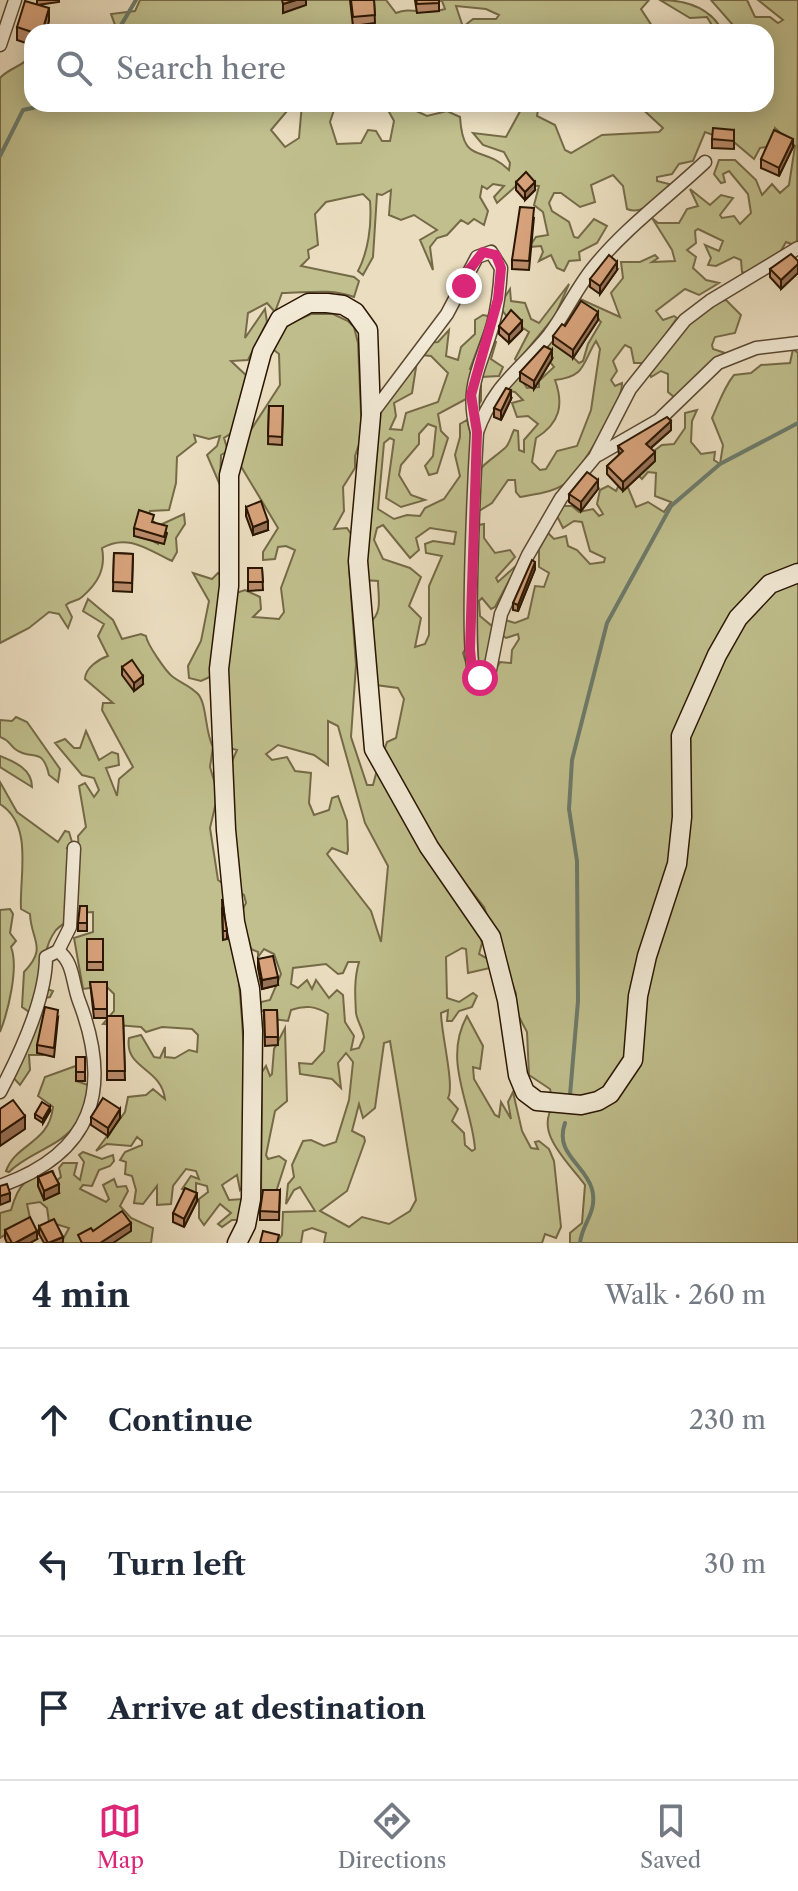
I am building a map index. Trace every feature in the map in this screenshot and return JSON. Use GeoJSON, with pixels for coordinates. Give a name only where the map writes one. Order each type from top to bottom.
{"type":"FeatureCollection","features":[{"type":"Feature","properties":{"kind":"street"},"geometry":{"type":"LineString","coordinates":[[0,45],[15,0]]}},
{"type":"Feature","properties":{"kind":"street"},"geometry":{"type":"LineString","coordinates":[[477,432],[493,394],[550,333],[594,267],[705,162]]}},
{"type":"Feature","properties":{"kind":"street"},"geometry":{"type":"LineString","coordinates":[[371,415],[447,314],[477,257],[491,252],[501,268],[493,325],[477,365],[471,395],[477,432],[470,649],[472,670],[480,678],[489,675],[501,614],[528,555],[561,498],[595,457],[630,389],[685,320],[798,248]]}},
{"type":"Feature","properties":{"kind":"street"},"geometry":{"type":"LineString","coordinates":[[237,1243],[246,1225],[251,1199],[253,1031],[250,989],[235,922],[229,860],[219,669],[229,586],[229,475],[262,352],[280,319],[309,303],[343,305],[355,312],[368,330],[371,415],[358,561],[374,749],[429,847],[491,937],[507,1000],[518,1075],[525,1092],[537,1101],[581,1105],[598,1101],[610,1094],[633,1060],[641,983],[677,864],[682,817],[681,736],[717,655],[738,618],[770,584],[798,573]]}},
{"type":"Feature","properties":{"kind":"street"},"geometry":{"type":"LineString","coordinates":[[595,457],[659,420],[727,358],[756,348],[798,343]]}},
{"type":"Feature","properties":{"kind":"street"},"geometry":{"type":"LineString","coordinates":[[0,1092],[39,1005],[46,977],[46,957],[58,951],[70,927],[74,848]]}},
{"type":"Feature","properties":{"kind":"street"},"geometry":{"type":"LineString","coordinates":[[0,1186],[25,1177],[56,1159],[78,1136],[90,1114],[95,1091],[88,1033],[70,966],[58,951]]}},
{"type":"Feature","properties":{"kind":"shaded area"},"geometry":{"type":"Polygon","coordinates":[[[140,0],[386,0],[396,13],[445,9],[442,1],[433,0],[649,0],[641,9],[651,24],[467,24],[473,19],[496,19],[499,15],[486,9],[456,6],[462,24],[115,24],[111,14],[135,11],[140,0]]]}},
{"type":"Feature","properties":{"kind":"shaded area"},"geometry":{"type":"Polygon","coordinates":[[[660,0],[697,7],[718,24],[711,24],[707,17],[690,18],[660,0]]]}},
{"type":"Feature","properties":{"kind":"shaded area"},"geometry":{"type":"Polygon","coordinates":[[[711,0],[747,0],[755,17],[770,17],[778,23],[783,20],[758,0],[798,0],[797,246],[786,242],[778,256],[745,273],[742,272],[741,260],[734,257],[716,266],[708,265],[711,258],[705,245],[719,251],[723,241],[698,229],[695,231],[696,243],[687,250],[696,257],[693,268],[706,280],[719,283],[699,295],[685,289],[656,311],[663,320],[674,316],[677,318],[661,341],[721,301],[726,300],[741,315],[735,333],[715,337],[712,345],[713,349],[728,354],[682,394],[674,397],[668,392],[668,374],[661,371],[651,377],[645,363],[634,363],[631,348],[625,345],[613,361],[617,371],[611,380],[615,386],[622,383],[616,405],[591,449],[567,482],[551,490],[520,497],[516,492],[515,480],[508,480],[492,503],[479,511],[474,487],[478,472],[507,446],[514,430],[518,431],[519,450],[524,452],[524,440],[538,424],[528,416],[517,417],[512,403],[523,400],[515,392],[503,390],[518,374],[527,388],[539,387],[539,381],[554,367],[542,352],[557,333],[556,341],[579,363],[583,361],[588,344],[601,322],[586,309],[565,324],[578,298],[620,317],[611,293],[623,278],[621,262],[640,262],[655,255],[658,258],[652,262],[675,261],[672,250],[652,218],[658,223],[679,223],[687,209],[698,206],[690,189],[710,205],[721,195],[733,198],[720,215],[722,218],[734,216],[740,224],[751,213],[748,194],[729,171],[723,174],[725,182],[721,183],[714,174],[719,160],[735,160],[756,180],[762,195],[772,184],[780,193],[789,185],[795,146],[775,128],[772,146],[760,148],[754,159],[735,143],[705,132],[693,161],[679,164],[672,174],[657,177],[657,181],[669,184],[668,188],[649,205],[638,210],[627,209],[623,186],[613,175],[591,185],[595,202],[580,207],[561,193],[554,193],[549,203],[552,211],[569,222],[574,237],[578,238],[594,219],[607,226],[597,243],[579,252],[580,260],[569,261],[564,271],[557,268],[551,255],[539,261],[543,252],[541,246],[529,247],[536,237],[548,235],[543,212],[534,205],[539,186],[517,185],[497,203],[494,197],[504,186],[493,184],[487,189],[482,186],[480,197],[488,211],[484,225],[474,219],[468,224],[461,220],[447,235],[437,238],[430,247],[433,270],[420,240],[437,230],[414,215],[401,220],[389,215],[391,190],[377,194],[373,257],[363,275],[358,271],[368,238],[370,201],[363,194],[326,202],[315,214],[318,245],[308,250],[309,258],[301,266],[354,277],[359,281],[354,297],[327,292],[282,293],[275,312],[267,303],[248,313],[245,338],[265,309],[267,322],[248,360],[231,361],[249,378],[233,432],[224,438],[228,451],[221,455],[220,485],[207,455],[217,446],[220,436],[209,439],[194,435],[196,442],[177,457],[176,483],[169,510],[150,511],[140,534],[158,544],[160,525],[184,514],[185,524],[176,538],[177,552],[172,561],[129,543],[121,542],[102,548],[102,569],[96,581],[80,599],[66,605],[72,617],[68,628],[59,614],[49,612],[29,628],[0,643],[0,78],[4,74],[24,62],[24,112],[286,112],[271,130],[285,147],[299,138],[301,112],[333,112],[330,122],[337,144],[361,143],[368,130],[376,131],[382,141],[390,141],[394,121],[389,112],[418,112],[427,116],[449,112],[460,117],[465,142],[470,148],[509,170],[510,163],[504,152],[483,145],[473,133],[506,137],[520,112],[538,112],[537,116],[555,125],[565,150],[571,153],[602,135],[659,132],[663,128],[646,112],[774,112],[774,24],[732,24],[711,0]],[[596,341],[578,372],[555,380],[558,413],[550,426],[536,438],[532,462],[540,470],[546,469],[557,451],[577,446],[591,410],[600,349],[596,341]]]}},
{"type":"Feature","properties":{"kind":"shaded area"},"geometry":{"type":"Polygon","coordinates":[[[569,284],[555,316],[517,362],[515,359],[529,332],[508,318],[502,310],[501,303],[510,289],[511,301],[525,303],[531,319],[539,323],[569,284]]]}},
{"type":"Feature","properties":{"kind":"shaded area"},"geometry":{"type":"Polygon","coordinates":[[[311,314],[333,314],[348,321],[354,327],[358,343],[362,436],[355,456],[355,468],[343,487],[344,511],[334,529],[347,528],[351,534],[349,566],[356,665],[351,737],[367,785],[373,785],[377,770],[479,931],[482,943],[479,954],[490,960],[490,968],[468,973],[466,949],[462,948],[446,957],[447,998],[459,1002],[473,993],[477,996],[472,1007],[459,1011],[452,1021],[447,1021],[448,1010],[441,1013],[450,1082],[448,1098],[458,1109],[452,1121],[464,1133],[465,1145],[472,1151],[475,1149],[460,1083],[457,1050],[467,1016],[483,1046],[480,1069],[473,1067],[474,1079],[495,1115],[499,1117],[501,1102],[511,1119],[508,1102],[513,1092],[522,1131],[531,1148],[538,1149],[535,1142],[539,1141],[549,1149],[554,1161],[561,1227],[556,1238],[545,1234],[542,1243],[324,1243],[326,1233],[312,1228],[303,1231],[301,1243],[276,1243],[282,1235],[283,1212],[315,1211],[300,1187],[294,1190],[286,1204],[288,1184],[294,1177],[292,1165],[303,1141],[311,1140],[324,1146],[336,1142],[349,1100],[353,1062],[346,1053],[338,1063],[341,1088],[332,1079],[300,1074],[299,1063],[312,1064],[324,1051],[328,1014],[315,1008],[301,1007],[291,1010],[288,1021],[273,1019],[260,1009],[261,1002],[270,1000],[281,974],[274,954],[264,949],[258,957],[258,952],[251,949],[242,920],[246,903],[244,895],[237,891],[230,766],[237,750],[229,748],[224,693],[233,594],[245,590],[260,597],[261,609],[253,617],[279,619],[284,612],[281,588],[295,550],[278,547],[275,559],[263,560],[263,552],[278,528],[239,463],[247,436],[280,385],[279,354],[274,350],[274,343],[285,327],[311,314]],[[328,721],[328,765],[314,755],[278,745],[266,754],[272,760],[287,757],[295,771],[311,773],[309,803],[314,815],[329,810],[332,798],[338,796],[347,821],[348,850],[347,854],[332,848],[327,854],[371,911],[381,942],[388,866],[365,823],[338,726],[328,721]],[[348,962],[343,973],[338,974],[326,964],[293,968],[291,984],[298,988],[307,980],[312,989],[316,980],[329,998],[337,990],[343,995],[345,1022],[354,1036],[351,1050],[359,1048],[364,1037],[356,1013],[359,962],[348,962]],[[390,1041],[384,1043],[375,1108],[363,1118],[359,1104],[352,1131],[364,1137],[365,1141],[347,1191],[320,1211],[349,1227],[362,1217],[389,1224],[410,1211],[416,1200],[390,1041]]]}},
{"type":"Feature","properties":{"kind":"shaded area"},"geometry":{"type":"Polygon","coordinates":[[[483,315],[488,316],[470,369],[474,371],[492,341],[496,342],[491,359],[503,367],[499,376],[481,377],[481,401],[476,408],[466,399],[438,414],[441,431],[448,438],[437,473],[429,475],[425,466],[433,456],[436,427],[428,424],[419,434],[419,444],[401,465],[399,475],[411,495],[425,500],[401,507],[386,498],[394,440],[390,438],[384,443],[378,509],[394,519],[407,515],[420,516],[425,508],[444,499],[460,476],[455,455],[460,424],[467,420],[472,439],[478,525],[484,524],[484,538],[495,553],[510,550],[515,557],[496,578],[498,582],[518,564],[495,607],[491,609],[482,598],[479,601],[480,616],[493,627],[486,662],[477,663],[468,645],[463,653],[471,679],[485,688],[500,662],[511,663],[512,650],[519,639],[518,634],[506,638],[502,635],[502,619],[515,623],[528,618],[535,586],[544,587],[549,573],[539,567],[539,549],[548,533],[554,539],[566,536],[568,546],[577,550],[590,564],[604,562],[605,558],[590,551],[582,522],[574,521],[563,528],[557,516],[563,506],[572,506],[579,512],[593,509],[599,516],[603,514],[597,504],[600,490],[608,486],[616,491],[620,483],[627,485],[636,507],[648,502],[664,512],[671,502],[655,496],[656,473],[648,472],[642,479],[639,476],[640,461],[662,445],[674,444],[685,428],[685,413],[697,410],[692,421],[691,442],[701,454],[715,452],[714,460],[720,464],[723,445],[712,418],[730,380],[734,375],[751,373],[761,365],[790,363],[793,349],[798,353],[798,1243],[570,1243],[570,1233],[582,1223],[585,1185],[550,1136],[549,1115],[554,1105],[550,1089],[529,1075],[527,1032],[516,1011],[516,994],[484,907],[441,853],[384,751],[387,742],[396,738],[404,699],[398,688],[376,685],[370,622],[378,609],[378,581],[364,580],[376,418],[417,361],[412,393],[394,403],[396,416],[390,429],[402,430],[406,413],[438,402],[448,373],[431,356],[422,355],[424,343],[438,342],[449,330],[446,356],[458,360],[461,347],[475,334],[475,320],[483,315]],[[383,525],[377,528],[374,540],[383,559],[410,568],[421,577],[409,606],[421,618],[415,647],[425,644],[429,635],[429,586],[442,556],[426,553],[425,544],[433,541],[454,544],[456,532],[430,528],[416,538],[419,550],[410,558],[383,525]]]}},
{"type":"Feature","properties":{"kind":"shaded area"},"geometry":{"type":"Polygon","coordinates":[[[193,573],[212,579],[218,573],[221,576],[214,675],[201,681],[189,678],[188,666],[201,641],[209,601],[193,573]]]}},
{"type":"Feature","properties":{"kind":"shaded area"},"geometry":{"type":"Polygon","coordinates":[[[88,599],[113,620],[122,639],[141,634],[146,636],[170,674],[198,694],[213,747],[210,767],[218,794],[210,828],[218,880],[225,885],[225,935],[229,940],[234,940],[246,1091],[246,1183],[240,1190],[237,1175],[222,1185],[229,1200],[243,1199],[240,1220],[232,1220],[222,1227],[218,1224],[231,1213],[220,1204],[204,1225],[199,1218],[199,1199],[208,1192],[207,1186],[196,1183],[196,1194],[182,1189],[191,1176],[199,1179],[196,1171],[186,1169],[173,1186],[171,1204],[157,1205],[157,1186],[143,1204],[134,1203],[136,1190],[132,1176],[125,1174],[126,1162],[120,1160],[125,1152],[142,1145],[142,1141],[137,1137],[131,1146],[107,1144],[96,1151],[125,1112],[128,1097],[146,1095],[153,1089],[165,1099],[157,1080],[132,1056],[129,1038],[141,1035],[154,1057],[160,1058],[165,1047],[165,1057],[175,1058],[189,1050],[197,1052],[198,1035],[192,1029],[162,1027],[146,1032],[141,1027],[103,1024],[114,1011],[114,994],[106,986],[83,989],[74,938],[93,932],[93,912],[76,913],[52,936],[45,957],[44,988],[53,991],[50,997],[40,999],[38,1010],[44,1018],[43,1055],[29,1055],[30,1070],[20,1085],[10,1074],[29,1012],[22,1007],[24,972],[37,950],[30,914],[21,909],[21,838],[11,813],[0,804],[0,782],[17,812],[58,842],[65,831],[69,832],[72,842],[67,848],[79,856],[78,836],[86,827],[79,786],[85,783],[94,797],[99,790],[94,778],[82,775],[55,743],[65,739],[74,748],[80,748],[86,731],[99,760],[112,752],[118,754],[119,765],[106,768],[117,796],[119,779],[133,767],[102,710],[103,703],[113,703],[85,679],[90,668],[108,656],[98,636],[104,624],[83,611],[88,599]]]}},
{"type":"Feature","properties":{"kind":"shaded area"},"geometry":{"type":"Polygon","coordinates":[[[16,717],[27,722],[60,769],[58,782],[49,775],[40,757],[21,753],[0,737],[0,720],[12,721],[16,717]]]}},
{"type":"Feature","properties":{"kind":"shaded area"},"geometry":{"type":"Polygon","coordinates":[[[0,756],[26,771],[32,787],[0,767],[0,756]]]}},
{"type":"Feature","properties":{"kind":"shaded area"},"geometry":{"type":"Polygon","coordinates":[[[10,909],[13,914],[10,933],[16,941],[11,947],[14,966],[9,1002],[0,1032],[0,910],[10,909]]]}},
{"type":"Feature","properties":{"kind":"shaded area"},"geometry":{"type":"Polygon","coordinates":[[[285,1028],[287,1101],[275,1111],[266,1155],[268,1159],[279,1156],[286,1161],[276,1192],[261,1198],[262,1072],[266,1066],[270,1076],[272,1074],[274,1049],[285,1028]]]}},
{"type":"Feature","properties":{"kind":"shaded area"},"geometry":{"type":"Polygon","coordinates":[[[84,1063],[76,1073],[76,1081],[91,1086],[76,1124],[58,1141],[6,1171],[17,1154],[45,1129],[50,1119],[53,1107],[38,1096],[45,1077],[84,1063]]]}},
{"type":"Feature","properties":{"kind":"shaded area"},"geometry":{"type":"Polygon","coordinates":[[[83,1152],[102,1159],[113,1155],[114,1161],[99,1170],[92,1186],[83,1185],[80,1189],[106,1202],[109,1199],[103,1185],[114,1179],[117,1187],[126,1186],[128,1191],[120,1206],[131,1218],[153,1228],[151,1243],[61,1243],[69,1228],[49,1222],[47,1208],[40,1202],[27,1204],[30,1218],[0,1238],[0,1213],[11,1210],[20,1187],[53,1171],[56,1181],[61,1177],[59,1168],[63,1163],[77,1163],[74,1175],[80,1180],[84,1162],[79,1155],[83,1152]]]}},
{"type":"Feature","properties":{"kind":"building"},"geometry":{"type":"Polygon","coordinates":[[[351,0],[374,0],[375,15],[353,17],[351,0]]]}},
{"type":"Feature","properties":{"kind":"building"},"geometry":{"type":"Polygon","coordinates":[[[416,0],[439,0],[439,3],[417,4],[416,0]]]}},
{"type":"Feature","properties":{"kind":"building"},"geometry":{"type":"Polygon","coordinates":[[[25,1],[49,8],[44,24],[24,24],[24,29],[17,27],[25,1]]]}},
{"type":"Feature","properties":{"kind":"building"},"geometry":{"type":"Polygon","coordinates":[[[713,128],[734,130],[734,141],[712,139],[713,128]]]}},
{"type":"Feature","properties":{"kind":"building"},"geometry":{"type":"Polygon","coordinates":[[[774,130],[793,139],[779,168],[761,159],[774,130]]]}},
{"type":"Feature","properties":{"kind":"building"},"geometry":{"type":"Polygon","coordinates":[[[526,172],[535,182],[525,192],[516,182],[526,172]]]}},
{"type":"Feature","properties":{"kind":"building"},"geometry":{"type":"Polygon","coordinates":[[[520,207],[534,208],[529,261],[512,260],[520,207]]]}},
{"type":"Feature","properties":{"kind":"building"},"geometry":{"type":"Polygon","coordinates":[[[791,254],[798,264],[781,280],[770,269],[791,254]]]}},
{"type":"Feature","properties":{"kind":"building"},"geometry":{"type":"Polygon","coordinates":[[[609,255],[617,262],[600,286],[590,279],[609,255]]]}},
{"type":"Feature","properties":{"kind":"building"},"geometry":{"type":"Polygon","coordinates":[[[581,301],[598,312],[573,350],[553,336],[562,324],[565,326],[581,301]]]}},
{"type":"Feature","properties":{"kind":"building"},"geometry":{"type":"Polygon","coordinates":[[[511,310],[522,321],[509,335],[499,326],[511,310]]]}},
{"type":"Feature","properties":{"kind":"building"},"geometry":{"type":"Polygon","coordinates":[[[544,346],[552,350],[534,381],[520,372],[544,346]]]}},
{"type":"Feature","properties":{"kind":"building"},"geometry":{"type":"Polygon","coordinates":[[[506,388],[511,390],[501,411],[494,408],[506,388]]]}},
{"type":"Feature","properties":{"kind":"building"},"geometry":{"type":"Polygon","coordinates":[[[269,406],[283,406],[282,437],[268,436],[269,406]]]}},
{"type":"Feature","properties":{"kind":"building"},"geometry":{"type":"Polygon","coordinates":[[[667,417],[671,421],[646,444],[655,452],[623,482],[607,466],[623,451],[618,446],[667,417]]]}},
{"type":"Feature","properties":{"kind":"building"},"geometry":{"type":"Polygon","coordinates":[[[587,472],[598,480],[581,502],[569,494],[587,472]]]}},
{"type":"Feature","properties":{"kind":"building"},"geometry":{"type":"Polygon","coordinates":[[[261,501],[268,521],[253,527],[246,507],[261,501]]]}},
{"type":"Feature","properties":{"kind":"building"},"geometry":{"type":"Polygon","coordinates":[[[139,510],[154,515],[152,522],[167,526],[164,537],[134,528],[139,510]]]}},
{"type":"Feature","properties":{"kind":"building"},"geometry":{"type":"Polygon","coordinates":[[[114,553],[133,554],[132,583],[113,582],[114,553]]]}},
{"type":"Feature","properties":{"kind":"building"},"geometry":{"type":"Polygon","coordinates":[[[532,560],[535,562],[518,605],[513,603],[532,560]]]}},
{"type":"Feature","properties":{"kind":"building"},"geometry":{"type":"Polygon","coordinates":[[[248,568],[262,568],[263,582],[248,582],[248,568]]]}},
{"type":"Feature","properties":{"kind":"building"},"geometry":{"type":"Polygon","coordinates":[[[132,660],[143,676],[134,683],[122,667],[132,660]]]}},
{"type":"Feature","properties":{"kind":"building"},"geometry":{"type":"Polygon","coordinates":[[[222,899],[227,931],[223,931],[222,899]]]}},
{"type":"Feature","properties":{"kind":"building"},"geometry":{"type":"Polygon","coordinates":[[[80,906],[87,906],[87,923],[78,923],[80,906]]]}},
{"type":"Feature","properties":{"kind":"building"},"geometry":{"type":"Polygon","coordinates":[[[87,939],[103,939],[103,962],[87,962],[87,939]]]}},
{"type":"Feature","properties":{"kind":"building"},"geometry":{"type":"Polygon","coordinates":[[[273,956],[278,977],[262,980],[258,959],[273,956]]]}},
{"type":"Feature","properties":{"kind":"building"},"geometry":{"type":"Polygon","coordinates":[[[90,982],[107,982],[107,1009],[94,1009],[90,982]]]}},
{"type":"Feature","properties":{"kind":"building"},"geometry":{"type":"Polygon","coordinates":[[[45,1007],[58,1010],[54,1048],[37,1045],[45,1007]]]}},
{"type":"Feature","properties":{"kind":"building"},"geometry":{"type":"Polygon","coordinates":[[[264,1010],[277,1010],[278,1037],[265,1037],[264,1010]]]}},
{"type":"Feature","properties":{"kind":"building"},"geometry":{"type":"Polygon","coordinates":[[[107,1016],[123,1016],[125,1071],[107,1071],[107,1016]]]}},
{"type":"Feature","properties":{"kind":"building"},"geometry":{"type":"Polygon","coordinates":[[[76,1057],[85,1057],[85,1072],[76,1072],[76,1057]]]}},
{"type":"Feature","properties":{"kind":"building"},"geometry":{"type":"Polygon","coordinates":[[[103,1098],[120,1109],[108,1128],[91,1117],[103,1098]]]}},
{"type":"Feature","properties":{"kind":"building"},"geometry":{"type":"Polygon","coordinates":[[[13,1100],[25,1116],[0,1133],[0,1109],[13,1100]]]}},
{"type":"Feature","properties":{"kind":"building"},"geometry":{"type":"Polygon","coordinates":[[[42,1102],[50,1107],[43,1119],[35,1114],[42,1102]]]}},
{"type":"Feature","properties":{"kind":"building"},"geometry":{"type":"Polygon","coordinates":[[[52,1171],[59,1184],[44,1191],[38,1177],[52,1171]]]}},
{"type":"Feature","properties":{"kind":"building"},"geometry":{"type":"Polygon","coordinates":[[[7,1184],[10,1193],[0,1196],[0,1186],[7,1184]]]}},
{"type":"Feature","properties":{"kind":"building"},"geometry":{"type":"Polygon","coordinates":[[[185,1188],[197,1193],[184,1219],[173,1213],[185,1188]]]}},
{"type":"Feature","properties":{"kind":"building"},"geometry":{"type":"Polygon","coordinates":[[[263,1190],[280,1190],[279,1212],[260,1211],[263,1190]]]}},
{"type":"Feature","properties":{"kind":"building"},"geometry":{"type":"Polygon","coordinates":[[[122,1211],[131,1223],[100,1243],[82,1243],[78,1235],[91,1228],[93,1231],[122,1211]]]}},
{"type":"Feature","properties":{"kind":"building"},"geometry":{"type":"Polygon","coordinates":[[[30,1217],[37,1231],[12,1243],[5,1230],[30,1217]]]}},
{"type":"Feature","properties":{"kind":"building"},"geometry":{"type":"Polygon","coordinates":[[[54,1219],[63,1237],[48,1243],[39,1226],[54,1219]]]}},
{"type":"Feature","properties":{"kind":"building"},"geometry":{"type":"Polygon","coordinates":[[[263,1231],[279,1235],[277,1243],[260,1243],[263,1231]]]}},
{"type":"Feature","properties":{"kind":"waterway"},"geometry":{"type":"LineString","coordinates":[[122,24],[136,0]]}},
{"type":"Feature","properties":{"kind":"waterway"},"geometry":{"type":"LineString","coordinates":[[0,156],[24,110]]}},
{"type":"Feature","properties":{"kind":"waterway"},"geometry":{"type":"LineString","coordinates":[[570,1095],[578,1001],[577,861],[569,809],[572,760],[607,623],[671,506],[720,464],[798,423]]}},
{"type":"Feature","properties":{"kind":"waterway"},"geometry":{"type":"LineString","coordinates":[[565,1123],[563,1134],[567,1151],[592,1189],[593,1204],[580,1243]]}},
{"type":"Feature","properties":{"kind":"route"},"geometry":{"type":"LineString","coordinates":[[464,286],[477,257],[483,252],[496,255],[501,268],[498,299],[471,395],[477,432],[470,649],[472,670],[480,678]]}}]}
